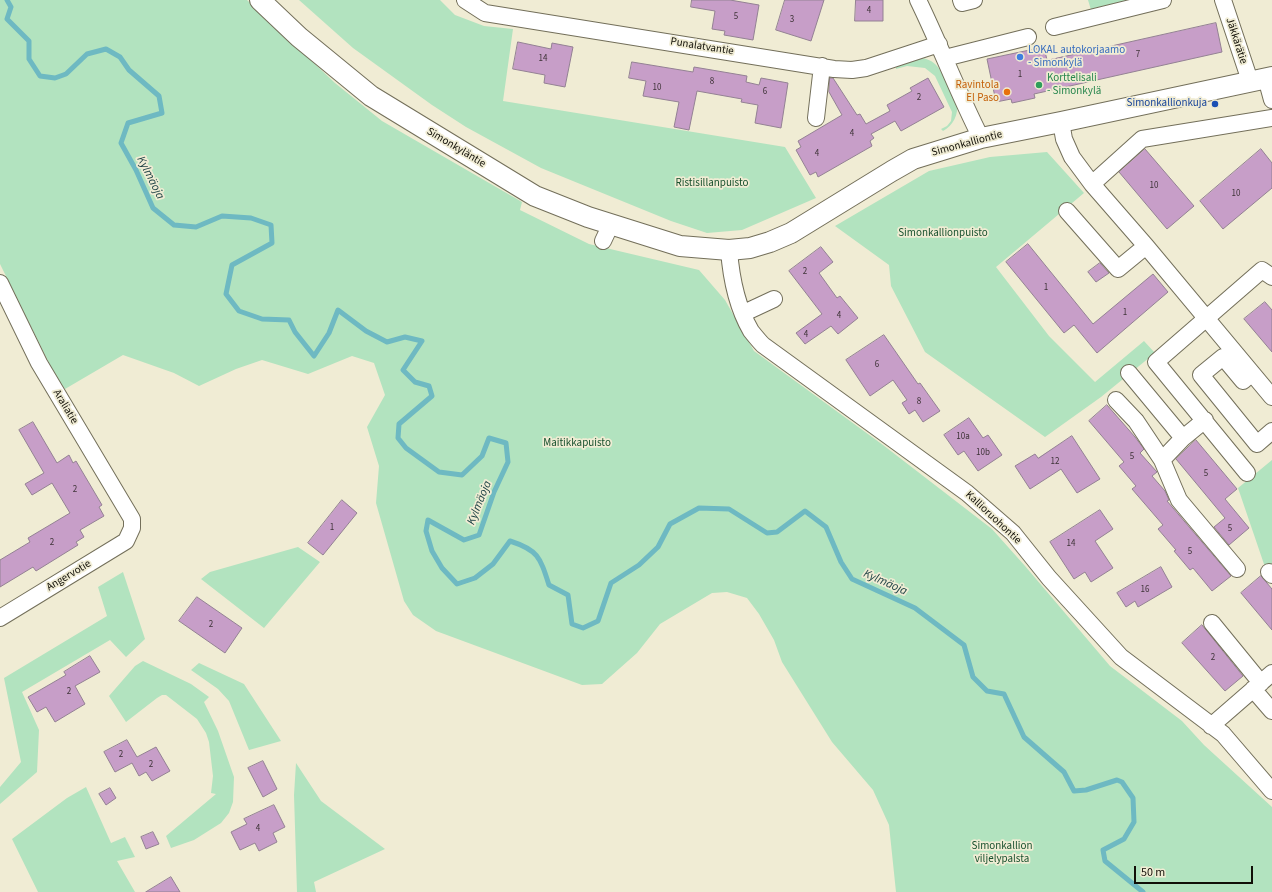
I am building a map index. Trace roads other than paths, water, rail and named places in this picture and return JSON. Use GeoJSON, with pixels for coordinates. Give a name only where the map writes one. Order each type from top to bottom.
{"type":"FeatureCollection","features":[{"type":"Feature","properties":{"kind":"main road","name":"Simonkyläntie"},"geometry":{"type":"LineString","coordinates":[[260,0],[299,37],[371,96],[535,196],[588,217],[607,233],[680,246]]}},
{"type":"Feature","properties":{"kind":"main road","name":"Simonkalliontie"},"geometry":{"type":"LineString","coordinates":[[680,246],[729,250],[750,248],[770,242],[791,233],[913,159],[981,138],[1263,79]]}},
{"type":"Feature","properties":{"kind":"street","name":"Punalatvantie"},"geometry":{"type":"LineString","coordinates":[[465,0],[485,13],[834,69],[852,70],[885,67],[942,51],[1028,37]]}},
{"type":"Feature","properties":{"kind":"street"},"geometry":{"type":"LineString","coordinates":[[918,0],[981,138]]}},
{"type":"Feature","properties":{"kind":"street"},"geometry":{"type":"LineString","coordinates":[[961,0],[962,3],[974,0]]}},
{"type":"Feature","properties":{"kind":"street"},"geometry":{"type":"LineString","coordinates":[[1054,27],[1163,0]]}},
{"type":"Feature","properties":{"kind":"street","name":"Jäkkärätie"},"geometry":{"type":"LineString","coordinates":[[1223,0],[1272,100]]}},
{"type":"Feature","properties":{"kind":"street"},"geometry":{"type":"LineString","coordinates":[[816,118],[822,66]]}},
{"type":"Feature","properties":{"kind":"street"},"geometry":{"type":"LineString","coordinates":[[1092,184],[1142,139],[1272,118]]}},
{"type":"Feature","properties":{"kind":"street"},"geometry":{"type":"LineString","coordinates":[[1061,122],[1064,139],[1072,157],[1092,184],[1146,246],[1272,397]]}},
{"type":"Feature","properties":{"kind":"street"},"geometry":{"type":"LineString","coordinates":[[1067,212],[1118,269],[1146,246]]}},
{"type":"Feature","properties":{"kind":"street","name":"Kallioruohontie"},"geometry":{"type":"LineString","coordinates":[[729,250],[731,276],[744,314],[751,330],[763,345],[967,493],[991,513],[1013,534],[1049,578],[1121,657],[1221,730],[1271,786]]}},
{"type":"Feature","properties":{"kind":"street"},"geometry":{"type":"LineString","coordinates":[[1248,473],[1156,362],[1206,318],[1267,274]]}},
{"type":"Feature","properties":{"kind":"street","name":"Araliatie"},"geometry":{"type":"LineString","coordinates":[[0,283],[39,363],[132,518],[132,528]]}},
{"type":"Feature","properties":{"kind":"street"},"geometry":{"type":"LineString","coordinates":[[744,314],[774,299]]}},
{"type":"Feature","properties":{"kind":"street"},"geometry":{"type":"LineString","coordinates":[[1252,373],[1243,381],[1223,357],[1201,375],[1257,444],[1272,431]]}},
{"type":"Feature","properties":{"kind":"street"},"geometry":{"type":"LineString","coordinates":[[1129,373],[1183,438]]}},
{"type":"Feature","properties":{"kind":"street"},"geometry":{"type":"LineString","coordinates":[[1116,400],[1136,421],[1162,460],[1179,500],[1237,569]]}},
{"type":"Feature","properties":{"kind":"street"},"geometry":{"type":"LineString","coordinates":[[1162,460],[1183,438],[1204,420]]}},
{"type":"Feature","properties":{"kind":"street","name":"Angervotie"},"geometry":{"type":"LineString","coordinates":[[0,618],[126,541],[132,528]]}},
{"type":"Feature","properties":{"kind":"street"},"geometry":{"type":"LineString","coordinates":[[1212,623],[1262,682],[1272,711]]}},
{"type":"Feature","properties":{"kind":"street"},"geometry":{"type":"LineString","coordinates":[[1221,730],[1262,682]]}},
{"type":"Feature","properties":{"kind":"waterway","name":"Kylmäoja"},"geometry":{"type":"LineString","coordinates":[[7,0],[11,7],[7,19],[29,41],[29,59],[40,76],[55,78],[66,74],[87,54],[106,49],[120,57],[129,70],[159,96],[162,113],[128,123],[121,143],[136,170],[153,208],[174,225],[196,227],[222,216],[251,218],[271,225],[272,243],[232,265],[226,294],[239,311],[262,319],[289,320],[295,332],[314,356],[329,333],[338,310],[366,331],[387,342],[405,337],[422,341],[403,370],[415,382],[429,386],[432,396],[399,424],[398,438],[406,448],[439,472],[462,475],[482,456],[489,438],[506,443],[508,462],[494,492],[479,535],[464,540],[428,520],[426,531],[432,551],[442,568],[457,584],[475,578],[493,564],[510,541],[519,544],[532,551],[537,556],[549,585],[568,595],[572,624],[583,628],[598,621],[611,583],[639,565],[658,547],[670,524],[699,508],[729,509],[767,533],[777,532],[805,511],[826,527],[841,562],[852,579],[915,608],[964,645],[973,677],[987,691],[1004,694],[1024,737],[1064,772],[1074,791],[1086,790],[1117,780],[1122,782],[1133,798],[1134,822],[1124,839],[1103,850],[1105,861],[1143,892]]}},
{"type":"Feature","properties":{"kind":"place","name":"LOKAL autokorjaamo - Simonkylä"},"geometry":{"type":"Point","coordinates":[1020,57]}},
{"type":"Feature","properties":{"kind":"place","name":"Korttelisali - Simonkylä"},"geometry":{"type":"Point","coordinates":[1039,85]}},
{"type":"Feature","properties":{"kind":"place","name":"Ravintola El Paso"},"geometry":{"type":"Point","coordinates":[1007,92]}},
{"type":"Feature","properties":{"kind":"place","name":"Simonkallionkuja"},"geometry":{"type":"Point","coordinates":[1215,104]}},
{"type":"Feature","properties":{"kind":"park label","name":"Ristisillanpuisto"},"geometry":{"type":"Point","coordinates":[712,184]}},
{"type":"Feature","properties":{"kind":"park label","name":"Simonkallionpuisto"},"geometry":{"type":"Point","coordinates":[943,234]}},
{"type":"Feature","properties":{"kind":"park label","name":"Maitikkapuisto"},"geometry":{"type":"Point","coordinates":[577,444]}},
{"type":"Feature","properties":{"kind":"park label","name":"Simonkallion viljelypalsta"},"geometry":{"type":"Point","coordinates":[1002,853]}}]}
